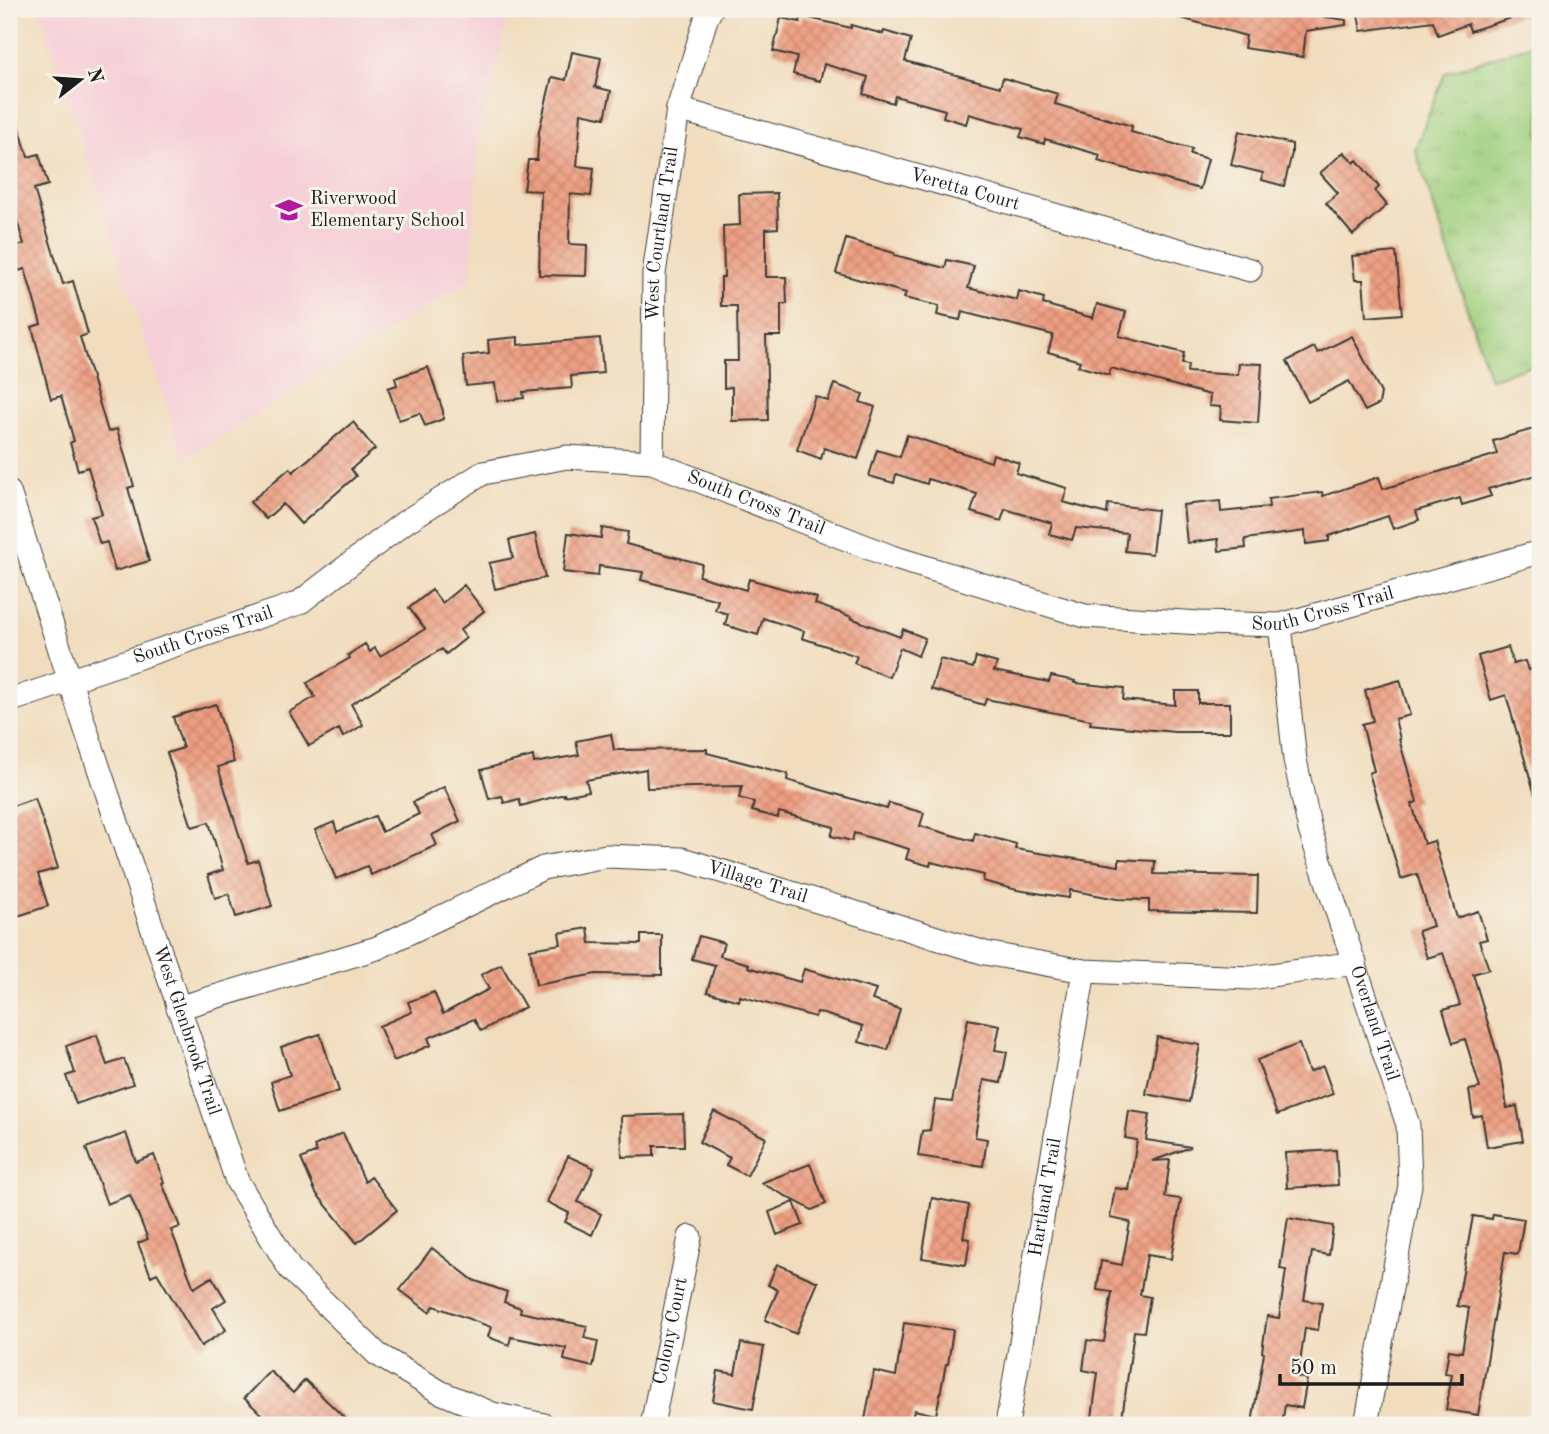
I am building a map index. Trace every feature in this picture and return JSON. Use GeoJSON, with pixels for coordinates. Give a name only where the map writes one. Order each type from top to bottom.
{"type":"FeatureCollection","features":[{"type":"Feature","properties":{"kind":"street","name":"West Courtland Trail"},"geometry":{"type":"LineString","coordinates":[[652,462],[654,274],[678,108],[710,9]]}},
{"type":"Feature","properties":{"kind":"street","name":"Veretta Court"},"geometry":{"type":"LineString","coordinates":[[678,108],[1250,270]]}},
{"type":"Feature","properties":{"kind":"street","name":"South Cross Trail"},"geometry":{"type":"LineString","coordinates":[[9,701],[299,603],[405,522],[483,473],[567,457],[652,462],[892,557],[1085,616],[1280,625],[1540,551]]}},
{"type":"Feature","properties":{"kind":"street","name":"West Glenbrook Trail"},"geometry":{"type":"LineString","coordinates":[[9,492],[237,1181],[290,1269],[377,1354],[440,1392],[494,1415],[544,1425]]}},
{"type":"Feature","properties":{"kind":"street","name":"Overland Trail"},"geometry":{"type":"LineString","coordinates":[[1280,625],[1295,760],[1308,818],[1408,1125],[1410,1185],[1366,1425]]}},
{"type":"Feature","properties":{"kind":"street","name":"Village Trail"},"geometry":{"type":"LineString","coordinates":[[178,1008],[377,948],[543,868],[606,856],[682,859],[985,953],[1084,971],[1250,978],[1355,963]]}},
{"type":"Feature","properties":{"kind":"street","name":"Hartland Trail"},"geometry":{"type":"LineString","coordinates":[[1007,1425],[1084,971]]}},
{"type":"Feature","properties":{"kind":"street","name":"Colony Court"},"geometry":{"type":"LineString","coordinates":[[652,1425],[690,1237]]}},
{"type":"Feature","properties":{"kind":"shaded area","name":"Riverwood Elementary School"},"geometry":{"type":"Polygon","coordinates":[[[39,9],[510,9],[478,140],[470,280],[184,460],[39,9]]]}},
{"type":"Feature","properties":{"kind":"green space"},"geometry":{"type":"Polygon","coordinates":[[[1540,42],[1540,362],[1490,379],[1415,149],[1445,73],[1540,42]]]}},
{"type":"Feature","properties":{"kind":"building"},"geometry":{"type":"Polygon","coordinates":[[[1171,9],[1273,9],[1346,20],[1346,25],[1306,31],[1303,57],[1244,48],[1246,36],[1170,15],[1171,9]]]}},
{"type":"Feature","properties":{"kind":"building"},"geometry":{"type":"Polygon","coordinates":[[[1357,9],[1526,9],[1527,13],[1470,31],[1468,24],[1438,35],[1433,21],[1361,31],[1357,9]]]}},
{"type":"Feature","properties":{"kind":"building"},"geometry":{"type":"Polygon","coordinates":[[[801,16],[883,34],[884,31],[911,39],[905,61],[1000,87],[1003,78],[1058,94],[1055,104],[1132,126],[1131,132],[1192,149],[1190,154],[1208,159],[1200,189],[1098,161],[1100,155],[1045,139],[1044,144],[1020,137],[1023,129],[969,114],[966,124],[943,117],[945,110],[895,96],[893,103],[863,94],[868,77],[824,64],[820,81],[793,74],[797,57],[773,51],[781,18],[800,22],[801,16]]]}},
{"type":"Feature","properties":{"kind":"building"},"geometry":{"type":"Polygon","coordinates":[[[572,52],[601,58],[595,87],[611,91],[605,118],[581,113],[577,166],[594,168],[591,196],[570,194],[569,244],[587,245],[586,276],[539,275],[541,191],[524,190],[528,160],[537,160],[539,131],[552,77],[566,80],[572,52]]]}},
{"type":"Feature","properties":{"kind":"building"},"geometry":{"type":"Polygon","coordinates":[[[14,110],[28,157],[39,154],[48,185],[34,189],[63,284],[73,281],[88,334],[80,337],[108,432],[117,429],[134,486],[128,488],[149,561],[115,571],[107,542],[100,544],[91,517],[102,514],[88,467],[78,470],[70,443],[74,441],[61,396],[51,399],[32,327],[41,324],[25,269],[14,272],[9,253],[9,248],[24,244],[9,194],[9,111],[14,110]]]}},
{"type":"Feature","properties":{"kind":"building"},"geometry":{"type":"Polygon","coordinates":[[[1239,131],[1292,144],[1284,186],[1262,180],[1263,173],[1231,165],[1239,131]]]}},
{"type":"Feature","properties":{"kind":"building"},"geometry":{"type":"Polygon","coordinates":[[[1344,152],[1354,163],[1357,160],[1379,187],[1375,191],[1387,205],[1353,235],[1326,203],[1338,193],[1320,173],[1344,152]]]}},
{"type":"Feature","properties":{"kind":"building"},"geometry":{"type":"Polygon","coordinates":[[[777,193],[778,228],[766,229],[766,277],[786,277],[787,304],[781,304],[781,336],[766,336],[768,420],[732,421],[732,387],[724,388],[724,361],[738,361],[737,306],[721,306],[721,277],[724,277],[723,226],[740,225],[739,194],[777,193]]]}},
{"type":"Feature","properties":{"kind":"building"},"geometry":{"type":"Polygon","coordinates":[[[846,239],[945,268],[947,260],[974,266],[968,288],[1017,300],[1019,291],[1044,298],[1043,304],[1093,318],[1097,304],[1126,312],[1119,336],[1184,353],[1182,364],[1188,365],[1187,372],[1238,375],[1239,363],[1262,364],[1258,423],[1220,420],[1221,407],[1209,406],[1210,395],[1111,368],[1109,375],[1078,366],[1080,361],[1048,352],[1053,335],[962,312],[960,320],[937,315],[939,306],[904,298],[906,293],[836,273],[846,239]]]}},
{"type":"Feature","properties":{"kind":"building"},"geometry":{"type":"Polygon","coordinates":[[[1396,252],[1402,314],[1366,317],[1363,280],[1355,280],[1352,256],[1396,252]]]}},
{"type":"Feature","properties":{"kind":"building"},"geometry":{"type":"Polygon","coordinates":[[[1352,336],[1381,393],[1379,404],[1365,411],[1349,381],[1308,402],[1287,361],[1314,347],[1318,353],[1352,336]]]}},
{"type":"Feature","properties":{"kind":"building"},"geometry":{"type":"Polygon","coordinates":[[[518,337],[518,345],[600,338],[603,373],[571,376],[572,388],[523,392],[524,398],[497,401],[495,383],[466,386],[463,356],[489,353],[488,340],[518,337]]]}},
{"type":"Feature","properties":{"kind":"building"},"geometry":{"type":"Polygon","coordinates":[[[428,367],[443,411],[443,419],[425,426],[420,413],[399,420],[388,388],[397,385],[395,378],[428,367]]]}},
{"type":"Feature","properties":{"kind":"building"},"geometry":{"type":"Polygon","coordinates":[[[834,384],[863,394],[860,402],[875,407],[858,459],[824,448],[821,459],[797,450],[815,396],[828,401],[834,384]]]}},
{"type":"Feature","properties":{"kind":"building"},"geometry":{"type":"Polygon","coordinates":[[[353,422],[375,449],[351,469],[356,476],[301,524],[283,504],[266,519],[250,502],[290,468],[293,472],[353,422]]]}},
{"type":"Feature","properties":{"kind":"building"},"geometry":{"type":"Polygon","coordinates":[[[1540,427],[1540,474],[1488,489],[1491,496],[1462,505],[1460,498],[1416,511],[1419,520],[1393,529],[1388,516],[1329,536],[1329,541],[1306,544],[1305,531],[1245,539],[1246,548],[1219,551],[1218,539],[1187,543],[1183,505],[1220,501],[1221,512],[1269,507],[1268,499],[1322,492],[1323,496],[1379,477],[1383,489],[1497,454],[1493,441],[1540,427]]]}},
{"type":"Feature","properties":{"kind":"building"},"geometry":{"type":"Polygon","coordinates":[[[907,435],[991,462],[993,454],[1019,463],[1016,473],[1067,488],[1063,502],[1107,514],[1108,504],[1157,510],[1152,554],[1125,551],[1127,533],[1076,528],[1072,540],[1049,534],[1052,523],[1005,509],[1001,521],[971,512],[977,494],[928,479],[927,484],[896,474],[894,483],[869,476],[877,450],[900,457],[907,435]]]}},
{"type":"Feature","properties":{"kind":"building"},"geometry":{"type":"Polygon","coordinates":[[[602,528],[628,532],[626,544],[702,564],[699,576],[746,590],[749,579],[796,591],[817,598],[815,604],[900,637],[903,629],[925,638],[918,656],[900,648],[889,677],[854,663],[857,656],[802,638],[804,631],[763,618],[758,635],[725,625],[728,614],[715,610],[718,600],[641,580],[643,572],[599,566],[598,576],[563,572],[568,533],[601,538],[602,528]]]}},
{"type":"Feature","properties":{"kind":"building"},"geometry":{"type":"Polygon","coordinates":[[[535,534],[545,578],[495,589],[489,563],[513,558],[509,540],[535,534]]]}},
{"type":"Feature","properties":{"kind":"building"},"geometry":{"type":"Polygon","coordinates":[[[464,585],[484,611],[460,630],[466,638],[446,654],[442,649],[351,704],[363,725],[343,737],[339,729],[309,746],[289,712],[315,697],[307,683],[350,658],[348,655],[365,644],[370,652],[375,648],[380,656],[425,629],[409,608],[432,590],[442,603],[464,585]]]}},
{"type":"Feature","properties":{"kind":"building"},"geometry":{"type":"Polygon","coordinates":[[[1508,647],[1513,664],[1525,661],[1528,670],[1540,666],[1540,794],[1535,795],[1506,695],[1491,700],[1478,656],[1508,647]]]}},
{"type":"Feature","properties":{"kind":"building"},"geometry":{"type":"Polygon","coordinates":[[[976,657],[997,663],[994,671],[1049,682],[1051,676],[1075,681],[1074,683],[1124,688],[1123,700],[1175,705],[1175,691],[1198,691],[1198,703],[1230,703],[1230,732],[1175,732],[1090,724],[1091,720],[986,699],[984,705],[931,689],[940,659],[973,668],[976,657]]]}},
{"type":"Feature","properties":{"kind":"building"},"geometry":{"type":"Polygon","coordinates":[[[1400,680],[1410,715],[1395,719],[1417,802],[1412,804],[1424,844],[1434,841],[1457,918],[1478,911],[1487,939],[1479,941],[1489,969],[1473,974],[1500,1063],[1507,1108],[1517,1106],[1523,1141],[1487,1147],[1482,1115],[1473,1117],[1469,1090],[1480,1088],[1465,1039],[1453,1043],[1443,1010],[1460,1005],[1443,953],[1427,958],[1418,931],[1433,926],[1417,874],[1401,879],[1369,773],[1374,771],[1362,724],[1373,721],[1365,690],[1400,680]]]}},
{"type":"Feature","properties":{"kind":"building"},"geometry":{"type":"Polygon","coordinates":[[[216,704],[234,762],[218,767],[248,863],[258,860],[272,906],[236,917],[229,894],[215,898],[208,875],[223,870],[209,822],[192,827],[167,753],[183,748],[173,717],[216,704]]]}},
{"type":"Feature","properties":{"kind":"building"},"geometry":{"type":"Polygon","coordinates":[[[611,734],[614,750],[707,749],[707,753],[788,774],[787,780],[887,809],[889,803],[924,813],[920,826],[973,841],[975,833],[1016,844],[1015,849],[1119,866],[1119,859],[1155,861],[1154,874],[1258,876],[1257,913],[1149,911],[1149,900],[1117,899],[1070,890],[1069,898],[1017,890],[983,881],[984,875],[906,859],[909,849],[854,833],[852,841],[831,836],[834,827],[779,812],[778,818],[752,811],[754,802],[739,798],[742,786],[647,788],[646,769],[586,780],[589,791],[564,794],[521,806],[519,799],[504,803],[502,796],[489,799],[481,770],[533,756],[534,763],[579,755],[576,741],[611,734]]]}},
{"type":"Feature","properties":{"kind":"building"},"geometry":{"type":"Polygon","coordinates":[[[444,787],[460,821],[432,835],[437,845],[371,875],[367,866],[336,879],[315,830],[334,822],[337,832],[375,816],[382,832],[419,814],[413,802],[444,787]]]}},
{"type":"Feature","properties":{"kind":"building"},"geometry":{"type":"Polygon","coordinates":[[[35,798],[58,868],[38,874],[48,906],[15,917],[9,898],[9,807],[35,798]]]}},
{"type":"Feature","properties":{"kind":"building"},"geometry":{"type":"Polygon","coordinates":[[[588,928],[590,943],[641,944],[641,935],[662,935],[662,975],[596,974],[536,985],[530,949],[561,944],[559,933],[588,928]]]}},
{"type":"Feature","properties":{"kind":"building"},"geometry":{"type":"Polygon","coordinates":[[[699,936],[724,943],[720,956],[749,964],[748,967],[800,982],[804,969],[876,990],[872,1000],[900,1009],[888,1050],[859,1042],[863,1026],[817,1012],[815,1017],[740,996],[739,1001],[707,992],[715,965],[692,959],[699,936]]]}},
{"type":"Feature","properties":{"kind":"building"},"geometry":{"type":"Polygon","coordinates":[[[501,964],[525,1007],[481,1031],[474,1019],[428,1038],[431,1045],[394,1061],[379,1026],[412,1012],[408,1002],[434,992],[443,1014],[489,989],[481,975],[501,964]]]}},
{"type":"Feature","properties":{"kind":"building"},"geometry":{"type":"Polygon","coordinates":[[[968,1019],[1000,1025],[995,1050],[1007,1052],[1001,1083],[984,1080],[975,1137],[987,1139],[983,1166],[918,1156],[922,1131],[930,1130],[935,1100],[952,1102],[968,1019]]]}},
{"type":"Feature","properties":{"kind":"building"},"geometry":{"type":"Polygon","coordinates":[[[320,1034],[339,1091],[280,1111],[271,1082],[290,1075],[281,1047],[320,1034]]]}},
{"type":"Feature","properties":{"kind":"building"},"geometry":{"type":"Polygon","coordinates":[[[97,1035],[107,1065],[124,1059],[133,1084],[76,1104],[66,1076],[75,1073],[66,1046],[97,1035]]]}},
{"type":"Feature","properties":{"kind":"building"},"geometry":{"type":"Polygon","coordinates":[[[1157,1037],[1200,1045],[1189,1102],[1146,1094],[1157,1037]]]}},
{"type":"Feature","properties":{"kind":"building"},"geometry":{"type":"Polygon","coordinates":[[[1299,1044],[1309,1072],[1323,1066],[1333,1094],[1277,1115],[1257,1060],[1299,1044]]]}},
{"type":"Feature","properties":{"kind":"building"},"geometry":{"type":"Polygon","coordinates":[[[714,1111],[766,1138],[747,1176],[726,1165],[730,1158],[699,1142],[714,1111]]]}},
{"type":"Feature","properties":{"kind":"building"},"geometry":{"type":"Polygon","coordinates":[[[1129,1111],[1150,1114],[1146,1140],[1191,1147],[1152,1161],[1170,1160],[1165,1197],[1181,1199],[1171,1259],[1147,1255],[1140,1295],[1150,1297],[1144,1332],[1134,1331],[1121,1425],[1091,1425],[1098,1373],[1083,1370],[1087,1340],[1104,1342],[1112,1292],[1097,1290],[1101,1261],[1122,1265],[1130,1222],[1110,1218],[1115,1188],[1129,1190],[1137,1140],[1125,1138],[1129,1111]]]}},
{"type":"Feature","properties":{"kind":"building"},"geometry":{"type":"Polygon","coordinates":[[[683,1114],[684,1146],[654,1146],[654,1156],[622,1157],[621,1116],[683,1114]]]}},
{"type":"Feature","properties":{"kind":"building"},"geometry":{"type":"Polygon","coordinates":[[[126,1133],[136,1162],[154,1155],[180,1227],[171,1230],[194,1288],[212,1277],[226,1300],[213,1308],[226,1330],[201,1346],[157,1273],[151,1276],[138,1243],[148,1239],[130,1195],[107,1204],[86,1148],[126,1133]]]}},
{"type":"Feature","properties":{"kind":"building"},"geometry":{"type":"Polygon","coordinates":[[[343,1133],[365,1182],[371,1177],[397,1210],[357,1243],[316,1193],[301,1159],[317,1152],[314,1146],[343,1133]]]}},
{"type":"Feature","properties":{"kind":"building"},"geometry":{"type":"Polygon","coordinates":[[[1336,1150],[1338,1185],[1287,1188],[1285,1153],[1336,1150]]]}},
{"type":"Feature","properties":{"kind":"building"},"geometry":{"type":"Polygon","coordinates":[[[568,1156],[594,1168],[578,1202],[601,1214],[592,1235],[565,1222],[569,1213],[547,1202],[568,1156]]]}},
{"type":"Feature","properties":{"kind":"building"},"geometry":{"type":"Polygon","coordinates":[[[810,1164],[826,1204],[812,1210],[761,1183],[810,1164]]]}},
{"type":"Feature","properties":{"kind":"building"},"geometry":{"type":"Polygon","coordinates":[[[932,1198],[969,1205],[963,1238],[970,1239],[966,1265],[922,1258],[932,1198]]]}},
{"type":"Feature","properties":{"kind":"building"},"geometry":{"type":"Polygon","coordinates":[[[794,1202],[803,1225],[777,1235],[769,1212],[794,1202]]]}},
{"type":"Feature","properties":{"kind":"building"},"geometry":{"type":"Polygon","coordinates":[[[1493,1214],[1524,1219],[1518,1254],[1505,1252],[1478,1415],[1446,1410],[1452,1374],[1445,1373],[1449,1350],[1462,1352],[1469,1308],[1457,1306],[1473,1216],[1492,1219],[1493,1214]]]}},
{"type":"Feature","properties":{"kind":"building"},"geometry":{"type":"Polygon","coordinates":[[[1288,1218],[1333,1226],[1329,1255],[1312,1252],[1304,1300],[1322,1303],[1318,1330],[1305,1328],[1298,1377],[1307,1379],[1302,1408],[1285,1405],[1282,1425],[1252,1423],[1264,1353],[1267,1316],[1279,1318],[1286,1270],[1280,1269],[1288,1218]]]}},
{"type":"Feature","properties":{"kind":"building"},"geometry":{"type":"Polygon","coordinates":[[[432,1248],[473,1280],[507,1292],[504,1302],[521,1308],[520,1312],[587,1326],[584,1338],[598,1341],[593,1367],[564,1360],[566,1348],[511,1337],[509,1345],[488,1337],[491,1327],[434,1306],[429,1312],[400,1290],[432,1248]]]}},
{"type":"Feature","properties":{"kind":"building"},"geometry":{"type":"Polygon","coordinates":[[[777,1264],[818,1282],[796,1334],[765,1320],[778,1290],[768,1285],[777,1264]]]}},
{"type":"Feature","properties":{"kind":"building"},"geometry":{"type":"Polygon","coordinates":[[[904,1323],[953,1330],[936,1415],[914,1410],[911,1425],[864,1425],[874,1371],[896,1376],[904,1323]]]}},
{"type":"Feature","properties":{"kind":"building"},"geometry":{"type":"Polygon","coordinates":[[[741,1343],[764,1347],[753,1409],[713,1401],[718,1371],[735,1374],[741,1343]]]}},
{"type":"Feature","properties":{"kind":"building"},"geometry":{"type":"Polygon","coordinates":[[[270,1371],[293,1393],[305,1380],[352,1425],[273,1425],[244,1398],[270,1371]]]}},
{"type":"Feature","properties":{"kind":"place","name":"Riverwood Elementary School"},"geometry":{"type":"Point","coordinates":[289,210]}}]}
